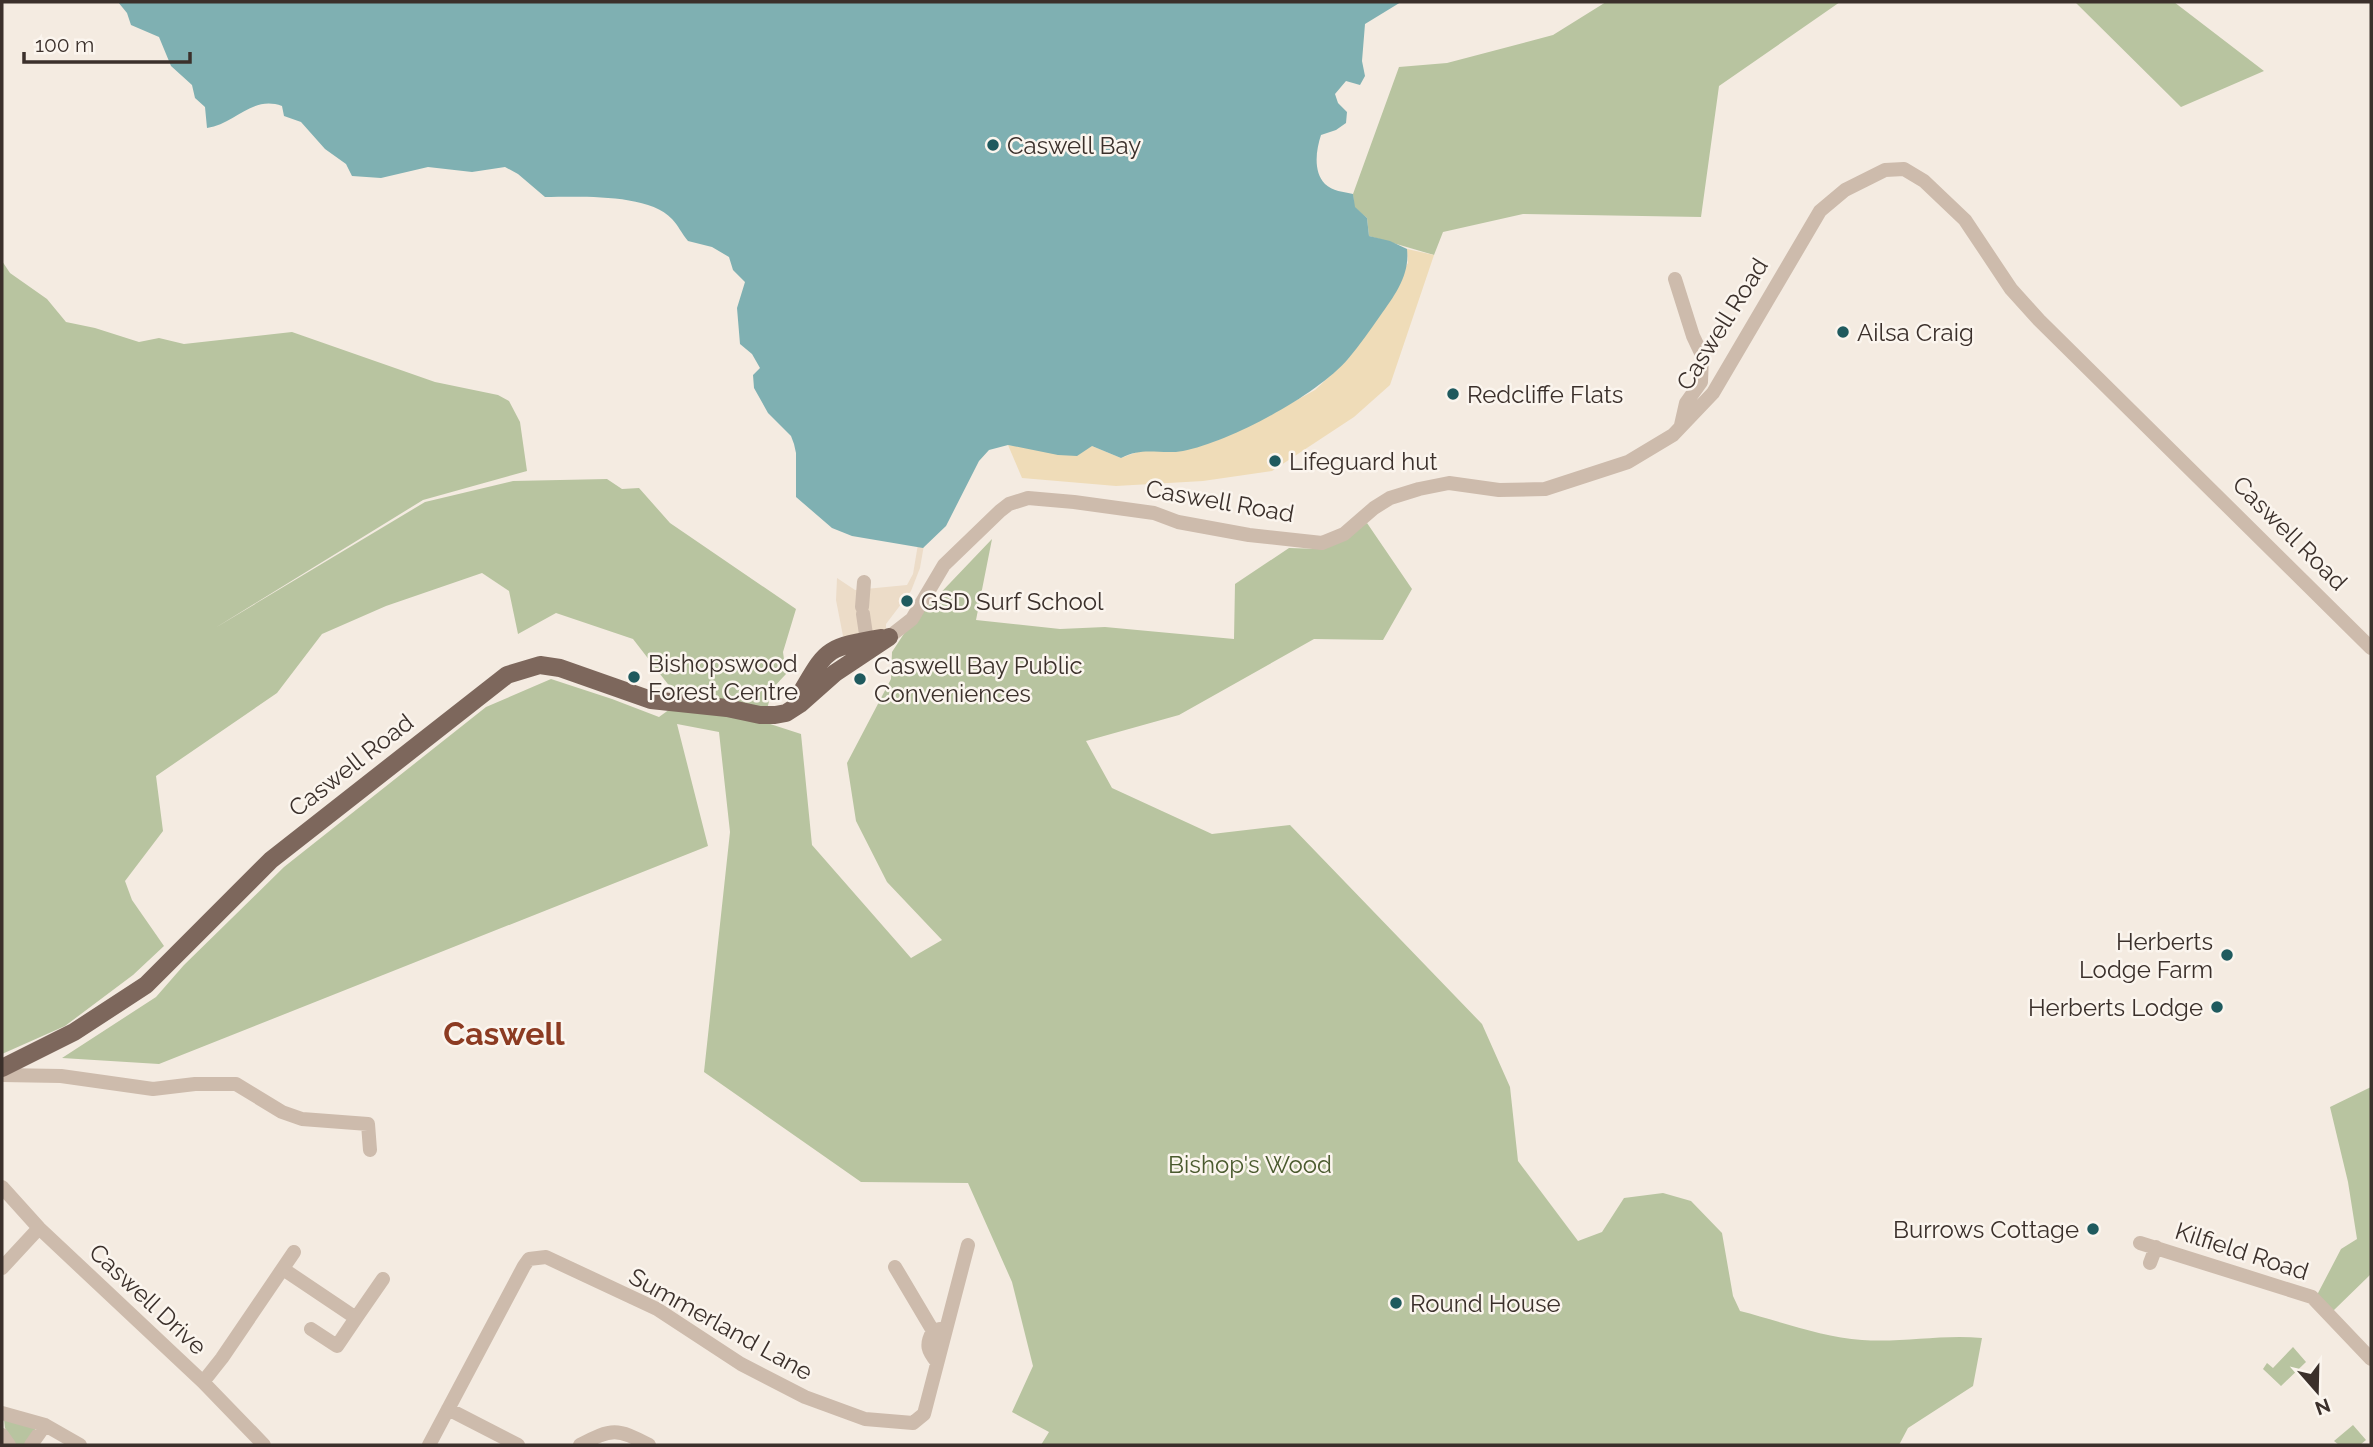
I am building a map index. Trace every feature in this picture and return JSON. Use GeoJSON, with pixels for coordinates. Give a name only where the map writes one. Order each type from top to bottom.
{"type":"FeatureCollection","features":[{"type":"Feature","properties":{"kind":"main road"},"geometry":{"type":"LineString","coordinates":[[786,713],[825,655],[838,647],[889,637]]}},
{"type":"Feature","properties":{"kind":"main road","name":"Caswell Road"},"geometry":{"type":"LineString","coordinates":[[2,1068],[74,1032],[146,985],[271,860],[507,675],[540,665],[560,668],[651,700],[760,715],[786,713],[853,660],[889,637]]}},
{"type":"Feature","properties":{"kind":"street","name":"Caswell Road"},"geometry":{"type":"LineString","coordinates":[[889,637],[912,619],[944,565],[1000,511],[1021,499],[1074,502],[1155,514],[1178,522],[1249,535],[1322,543],[1344,534],[1374,508],[1404,493],[1449,484],[1499,490],[1545,489],[1628,461],[1673,435],[1713,393],[1820,211],[1845,190],[1885,170],[1904,169],[1924,181],[1965,220],[2011,289],[2039,320],[2371,648]]}},
{"type":"Feature","properties":{"kind":"street"},"geometry":{"type":"LineString","coordinates":[[1675,279],[1693,336],[1702,355],[1701,382],[1686,403],[1681,426]]}},
{"type":"Feature","properties":{"kind":"street"},"geometry":{"type":"LineString","coordinates":[[864,582],[863,610],[867,641]]}},
{"type":"Feature","properties":{"kind":"street"},"geometry":{"type":"LineString","coordinates":[[2,1075],[61,1076],[153,1089],[195,1084],[236,1084],[282,1112],[302,1119],[368,1124],[370,1150]]}},
{"type":"Feature","properties":{"kind":"street","name":"Caswell Drive"},"geometry":{"type":"LineString","coordinates":[[2,1187],[39,1228],[203,1382],[264,1445]]}},
{"type":"Feature","properties":{"kind":"street"},"geometry":{"type":"LineString","coordinates":[[2,1268],[39,1228]]}},
{"type":"Feature","properties":{"kind":"street","name":"Kilfield Road"},"geometry":{"type":"LineString","coordinates":[[2140,1243],[2312,1297],[2371,1359]]}},
{"type":"Feature","properties":{"kind":"street","name":"Summerland Lane"},"geometry":{"type":"LineString","coordinates":[[429,1445],[524,1266],[529,1259],[546,1257],[657,1309],[741,1364],[806,1397],[865,1419],[913,1423],[924,1414],[968,1245]]}},
{"type":"Feature","properties":{"kind":"street","name":"Kilfield Road"},"geometry":{"type":"LineString","coordinates":[[2150,1264],[2156,1247]]}},
{"type":"Feature","properties":{"kind":"street"},"geometry":{"type":"LineString","coordinates":[[203,1382],[295,1252]]}},
{"type":"Feature","properties":{"kind":"street","name":"Summerland Lane"},"geometry":{"type":"LineString","coordinates":[[895,1267],[933,1331],[928,1340],[928,1351],[937,1363]]}},
{"type":"Feature","properties":{"kind":"street"},"geometry":{"type":"LineString","coordinates":[[283,1269],[356,1318]]}},
{"type":"Feature","properties":{"kind":"street"},"geometry":{"type":"LineString","coordinates":[[311,1329],[342,1350],[356,1318],[383,1279]]}},
{"type":"Feature","properties":{"kind":"street"},"geometry":{"type":"LineString","coordinates":[[933,1331],[948,1327]]}},
{"type":"Feature","properties":{"kind":"street"},"geometry":{"type":"LineString","coordinates":[[448,1409],[517,1445]]}},
{"type":"Feature","properties":{"kind":"street"},"geometry":{"type":"LineString","coordinates":[[2,1413],[45,1425],[80,1445]]}},
{"type":"Feature","properties":{"kind":"street"},"geometry":{"type":"LineString","coordinates":[[31,1445],[45,1425]]}},
{"type":"Feature","properties":{"kind":"street"},"geometry":{"type":"LineString","coordinates":[[580,1445],[613,1431],[626,1433],[649,1445]]}},
{"type":"Feature","properties":{"kind":"street"},"geometry":{"type":"LineString","coordinates":[[2,1434],[9,1445]]}},
{"type":"Feature","properties":{"kind":"green space"},"geometry":{"type":"Polygon","coordinates":[[[1606,2],[1840,2],[1719,86],[1701,217],[1523,214],[1443,232],[1434,255],[1369,236],[1367,218],[1354,207],[1353,194],[1399,67],[1447,63],[1553,35],[1606,2]]]}},
{"type":"Feature","properties":{"kind":"green space"},"geometry":{"type":"Polygon","coordinates":[[[2075,2],[2174,2],[2264,71],[2181,107],[2075,2]]]}},
{"type":"Feature","properties":{"kind":"green space","name":"Bishop's Wood"},"geometry":{"type":"Polygon","coordinates":[[[2,261],[10,273],[47,299],[66,322],[139,342],[159,338],[184,344],[292,332],[435,382],[498,395],[509,401],[520,422],[527,471],[423,500],[215,628],[425,502],[513,481],[607,479],[622,489],[639,488],[670,523],[796,609],[783,652],[786,674],[772,689],[764,722],[801,734],[812,845],[911,958],[942,940],[887,882],[856,821],[847,763],[891,679],[892,652],[909,626],[992,539],[976,620],[1060,629],[1105,627],[1234,639],[1235,584],[1289,548],[1320,549],[1367,523],[1412,589],[1383,640],[1314,639],[1179,715],[1086,741],[1112,788],[1212,834],[1290,825],[1482,1024],[1510,1087],[1518,1161],[1578,1241],[1602,1232],[1624,1198],[1663,1193],[1691,1201],[1722,1233],[1733,1296],[1740,1311],[1816,1332],[1862,1340],[1982,1338],[1973,1386],[1908,1428],[1899,1445],[1041,1445],[1049,1432],[1012,1412],[1033,1366],[1012,1282],[968,1183],[861,1182],[704,1072],[730,832],[719,732],[677,724],[708,846],[159,1064],[62,1058],[156,997],[184,965],[284,867],[486,707],[551,679],[659,717],[681,701],[633,639],[556,613],[518,634],[509,591],[482,573],[386,606],[322,634],[277,693],[156,776],[163,831],[125,881],[132,900],[164,946],[133,975],[65,1026],[2,1054],[2,261]]]}},
{"type":"Feature","properties":{"kind":"green space"},"geometry":{"type":"Polygon","coordinates":[[[2371,1087],[2371,1274],[2333,1311],[2317,1295],[2341,1249],[2357,1239],[2348,1182],[2330,1107],[2371,1087]]]}},
{"type":"Feature","properties":{"kind":"green space"},"geometry":{"type":"Polygon","coordinates":[[[2293,1347],[2306,1362],[2281,1386],[2263,1369],[2267,1363],[2273,1368],[2293,1347]]]}},
{"type":"Feature","properties":{"kind":"green space"},"geometry":{"type":"Polygon","coordinates":[[[4,1419],[36,1428],[25,1445],[16,1445],[5,1428],[4,1419]]]}},
{"type":"Feature","properties":{"kind":"green space"},"geometry":{"type":"Polygon","coordinates":[[[2353,1425],[2366,1440],[2360,1445],[2339,1445],[2334,1441],[2353,1425]]]}},
{"type":"Feature","properties":{"kind":"sand"},"geometry":{"type":"Polygon","coordinates":[[[1407,249],[1434,255],[1390,385],[1354,417],[1272,471],[1203,481],[1116,486],[1022,478],[1008,445],[1092,446],[1121,458],[1140,451],[1181,451],[1218,440],[1315,390],[1348,359],[1408,263],[1407,249]]]}},
{"type":"Feature","properties":{"kind":"shaded area"},"geometry":{"type":"Polygon","coordinates":[[[919,538],[925,539],[920,568],[911,591],[886,624],[886,629],[846,638],[843,636],[836,600],[837,578],[855,590],[907,585],[913,574],[919,538]]]}},
{"type":"Feature","properties":{"kind":"water"},"geometry":{"type":"Polygon","coordinates":[[[118,2],[1401,2],[1365,24],[1362,61],[1365,76],[1360,85],[1346,81],[1335,94],[1338,103],[1347,112],[1346,123],[1321,135],[1317,161],[1321,179],[1325,184],[1335,190],[1353,194],[1355,207],[1367,218],[1369,236],[1407,249],[1406,267],[1391,300],[1348,359],[1295,402],[1248,427],[1183,451],[1137,452],[1121,458],[1092,446],[1077,456],[1008,445],[989,450],[979,461],[946,526],[923,548],[852,536],[832,528],[796,497],[794,444],[791,436],[768,413],[754,388],[753,375],[760,368],[752,354],[740,344],[737,308],[745,282],[733,270],[729,257],[712,247],[688,241],[672,219],[647,205],[612,198],[545,197],[518,174],[505,167],[472,172],[428,167],[381,178],[352,176],[346,164],[325,149],[301,122],[284,116],[282,106],[262,104],[207,128],[205,107],[195,98],[192,85],[171,66],[159,37],[131,25],[127,13],[118,2]]]}},
{"type":"Feature","properties":{"kind":"place","name":"Caswell Bay"},"geometry":{"type":"Point","coordinates":[993,145]}},
{"type":"Feature","properties":{"kind":"place","name":"Ailsa Craig"},"geometry":{"type":"Point","coordinates":[1843,332]}},
{"type":"Feature","properties":{"kind":"place","name":"Redcliffe Flats"},"geometry":{"type":"Point","coordinates":[1453,394]}},
{"type":"Feature","properties":{"kind":"place","name":"Lifeguard hut"},"geometry":{"type":"Point","coordinates":[1275,461]}},
{"type":"Feature","properties":{"kind":"place","name":"GSD Surf School"},"geometry":{"type":"Point","coordinates":[907,601]}},
{"type":"Feature","properties":{"kind":"place","name":"Bishopswood Forest Centre"},"geometry":{"type":"Point","coordinates":[634,677]}},
{"type":"Feature","properties":{"kind":"place","name":"Caswell Bay Public Conveniences"},"geometry":{"type":"Point","coordinates":[860,679]}},
{"type":"Feature","properties":{"kind":"place","name":"Herberts Lodge Farm"},"geometry":{"type":"Point","coordinates":[2227,955]}},
{"type":"Feature","properties":{"kind":"place","name":"Herberts Lodge"},"geometry":{"type":"Point","coordinates":[2217,1007]}},
{"type":"Feature","properties":{"kind":"place","name":"Burrows Cottage"},"geometry":{"type":"Point","coordinates":[2093,1229]}},
{"type":"Feature","properties":{"kind":"place","name":"Round House"},"geometry":{"type":"Point","coordinates":[1396,1303]}},
{"type":"Feature","properties":{"kind":"district","name":"Caswell"},"geometry":{"type":"Point","coordinates":[504,1033]}}]}
